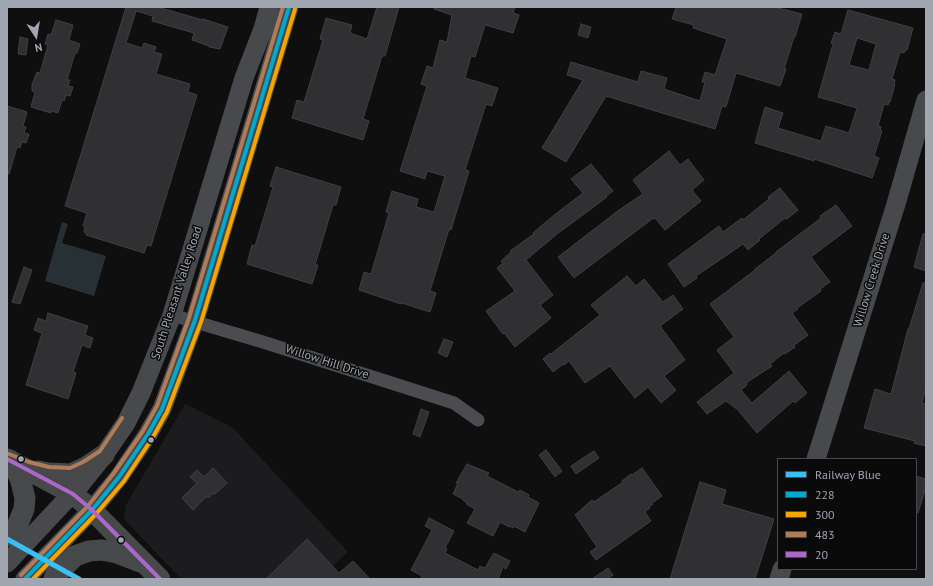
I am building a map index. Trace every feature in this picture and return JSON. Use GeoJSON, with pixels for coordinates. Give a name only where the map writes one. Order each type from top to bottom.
{"type":"FeatureCollection","features":[{"type":"Feature","properties":{"kind":"main road","name":"South Pleasant Valley Road"},"geometry":{"type":"LineString","coordinates":[[7,563],[73,494],[104,455],[126,423],[141,393],[172,314],[244,78],[263,29],[274,9]]}},
{"type":"Feature","properties":{"kind":"main road","name":"South Pleasant Valley Road"},"geometry":{"type":"LineString","coordinates":[[25,579],[92,510],[119,477],[148,434],[162,409],[195,320],[274,9]]}},
{"type":"Feature","properties":{"kind":"main road","name":"Willow Creek Drive"},"geometry":{"type":"LineString","coordinates":[[816,458],[893,212],[926,100]]}},
{"type":"Feature","properties":{"kind":"main road"},"geometry":{"type":"LineString","coordinates":[[15,462],[48,473],[71,474],[86,467],[104,455]]}},
{"type":"Feature","properties":{"kind":"main road"},"geometry":{"type":"LineString","coordinates":[[15,462],[73,494],[92,510],[154,572]]}},
{"type":"Feature","properties":{"kind":"main road"},"geometry":{"type":"LineString","coordinates":[[7,536],[17,526],[24,509],[25,498],[15,462]]}},
{"type":"Feature","properties":{"kind":"main road"},"geometry":{"type":"LineString","coordinates":[[54,579],[56,575],[75,556],[89,551],[102,550],[117,553],[154,572]]}},
{"type":"Feature","properties":{"kind":"street","name":"Willow Hill Drive"},"geometry":{"type":"LineString","coordinates":[[172,314],[195,320],[454,403],[478,420]]}},
{"type":"Feature","properties":{"kind":"shaded area"},"geometry":{"type":"Polygon","coordinates":[[[62,222],[68,224],[62,243],[106,256],[94,296],[45,281],[62,222]]]}},
{"type":"Feature","properties":{"kind":"shaded area"},"geometry":{"type":"Polygon","coordinates":[[[185,404],[233,428],[348,552],[319,579],[181,579],[124,519],[126,505],[185,404]]]}},
{"type":"Feature","properties":{"kind":"building"},"geometry":{"type":"Polygon","coordinates":[[[126,7],[157,7],[228,27],[220,49],[209,47],[192,40],[194,33],[152,21],[153,16],[136,11],[126,43],[142,48],[144,43],[156,47],[154,52],[162,54],[156,74],[190,84],[188,92],[197,95],[151,246],[147,245],[144,253],[86,235],[84,232],[85,227],[83,226],[87,213],[65,206],[126,7]]]}},
{"type":"Feature","properties":{"kind":"building"},"geometry":{"type":"Polygon","coordinates":[[[377,7],[399,7],[385,56],[382,56],[363,119],[369,121],[363,140],[292,118],[297,100],[304,102],[323,40],[320,39],[326,18],[352,25],[350,33],[367,39],[377,7]]]}},
{"type":"Feature","properties":{"kind":"building"},"geometry":{"type":"Polygon","coordinates":[[[434,7],[515,7],[513,13],[519,15],[513,33],[485,25],[475,57],[471,56],[465,78],[498,88],[492,106],[486,104],[465,170],[469,171],[430,291],[436,293],[430,312],[359,290],[364,272],[371,274],[389,213],[386,212],[392,191],[418,199],[416,207],[434,212],[445,176],[427,171],[425,179],[400,171],[427,86],[421,84],[427,66],[433,68],[440,40],[447,42],[452,15],[434,9],[434,7]]]}},
{"type":"Feature","properties":{"kind":"building"},"geometry":{"type":"Polygon","coordinates":[[[676,7],[774,7],[802,14],[780,86],[736,73],[726,107],[722,106],[715,129],[606,96],[566,162],[542,148],[583,80],[567,75],[571,62],[638,82],[641,71],[667,78],[664,89],[700,101],[705,82],[702,82],[705,72],[715,75],[727,39],[693,28],[694,25],[672,19],[676,7]]]}},
{"type":"Feature","properties":{"kind":"building"},"geometry":{"type":"Polygon","coordinates":[[[848,10],[913,28],[907,50],[905,50],[904,53],[900,52],[892,79],[895,80],[895,84],[890,102],[888,105],[884,104],[878,126],[881,127],[880,130],[882,131],[874,156],[879,158],[872,178],[814,159],[814,161],[755,143],[765,107],[783,113],[778,128],[821,141],[826,126],[849,133],[857,108],[818,97],[835,32],[841,34],[848,10]],[[857,38],[849,65],[869,70],[876,44],[857,38]]]}},
{"type":"Feature","properties":{"kind":"building"},"geometry":{"type":"Polygon","coordinates":[[[56,20],[73,25],[69,40],[80,44],[77,53],[75,53],[67,80],[70,80],[68,86],[73,87],[70,96],[66,95],[64,101],[62,100],[58,113],[51,111],[51,113],[31,107],[35,92],[32,91],[32,85],[37,72],[40,73],[48,45],[45,44],[48,34],[51,35],[56,20]]]}},
{"type":"Feature","properties":{"kind":"building"},"geometry":{"type":"Polygon","coordinates":[[[581,24],[591,27],[588,38],[578,35],[581,24]]]}},
{"type":"Feature","properties":{"kind":"building"},"geometry":{"type":"Polygon","coordinates":[[[20,37],[28,39],[26,55],[18,54],[20,37]]]}},
{"type":"Feature","properties":{"kind":"building"},"geometry":{"type":"Polygon","coordinates":[[[7,106],[27,112],[23,126],[26,127],[24,133],[29,134],[26,143],[22,142],[20,148],[17,147],[9,174],[7,174],[7,106]]]}},
{"type":"Feature","properties":{"kind":"building"},"geometry":{"type":"Polygon","coordinates":[[[669,151],[680,165],[688,159],[704,180],[692,190],[701,201],[665,230],[655,218],[652,219],[574,278],[558,257],[619,210],[643,194],[633,180],[669,151]]]}},
{"type":"Feature","properties":{"kind":"building"},"geometry":{"type":"Polygon","coordinates":[[[591,164],[613,191],[526,260],[553,295],[540,305],[551,318],[515,347],[486,311],[515,291],[497,268],[503,263],[501,261],[511,252],[510,251],[534,234],[533,233],[553,216],[583,193],[571,179],[591,164]]]}},
{"type":"Feature","properties":{"kind":"building"},"geometry":{"type":"Polygon","coordinates":[[[276,167],[341,187],[336,205],[333,205],[315,265],[318,265],[312,284],[247,264],[252,245],[255,246],[273,187],[270,186],[276,167]]]}},
{"type":"Feature","properties":{"kind":"building"},"geometry":{"type":"Polygon","coordinates":[[[780,188],[798,210],[787,219],[785,218],[748,250],[743,244],[696,276],[697,278],[684,287],[668,264],[719,226],[723,232],[742,218],[743,220],[780,188]]]}},
{"type":"Feature","properties":{"kind":"building"},"geometry":{"type":"Polygon","coordinates":[[[836,205],[852,226],[811,257],[830,282],[820,289],[821,291],[792,313],[808,335],[793,346],[795,347],[785,354],[784,353],[770,364],[772,366],[746,383],[747,385],[741,390],[752,403],[789,371],[807,393],[795,403],[793,401],[757,433],[738,410],[726,401],[707,414],[697,402],[734,373],[717,350],[734,337],[710,304],[821,218],[820,216],[836,205]]]}},
{"type":"Feature","properties":{"kind":"building"},"geometry":{"type":"Polygon","coordinates":[[[923,234],[926,234],[926,271],[914,267],[923,234]]]}},
{"type":"Feature","properties":{"kind":"building"},"geometry":{"type":"Polygon","coordinates":[[[24,267],[32,270],[20,304],[12,302],[24,267]]]}},
{"type":"Feature","properties":{"kind":"building"},"geometry":{"type":"Polygon","coordinates":[[[627,276],[636,286],[644,279],[663,302],[673,295],[683,309],[660,326],[685,360],[664,376],[676,390],[661,403],[648,387],[635,398],[610,366],[585,383],[569,361],[553,372],[543,359],[600,315],[591,305],[627,276]]]}},
{"type":"Feature","properties":{"kind":"building"},"geometry":{"type":"Polygon","coordinates":[[[923,283],[926,283],[926,387],[922,403],[926,404],[926,446],[914,443],[915,441],[864,428],[875,389],[891,394],[908,329],[923,283]]]}},
{"type":"Feature","properties":{"kind":"building"},"geometry":{"type":"Polygon","coordinates":[[[48,313],[88,326],[85,335],[93,338],[90,348],[82,345],[73,372],[76,373],[68,399],[26,385],[42,333],[34,330],[38,318],[46,321],[48,313]]]}},
{"type":"Feature","properties":{"kind":"building"},"geometry":{"type":"Polygon","coordinates":[[[444,339],[453,342],[447,357],[438,353],[444,339]]]}},
{"type":"Feature","properties":{"kind":"building"},"geometry":{"type":"Polygon","coordinates":[[[421,409],[429,412],[420,437],[413,434],[421,409]]]}},
{"type":"Feature","properties":{"kind":"building"},"geometry":{"type":"Polygon","coordinates":[[[546,450],[562,471],[555,477],[539,455],[546,450]]]}},
{"type":"Feature","properties":{"kind":"building"},"geometry":{"type":"Polygon","coordinates":[[[594,451],[599,458],[576,474],[571,466],[594,451]]]}},
{"type":"Feature","properties":{"kind":"building"},"geometry":{"type":"Polygon","coordinates":[[[467,464],[489,473],[487,476],[518,492],[520,490],[529,495],[528,497],[539,503],[525,532],[514,526],[513,528],[509,527],[500,522],[493,536],[467,523],[475,509],[466,504],[467,503],[463,499],[453,494],[458,483],[456,483],[467,464]]]}},
{"type":"Feature","properties":{"kind":"building"},"geometry":{"type":"Polygon","coordinates":[[[213,468],[227,483],[215,494],[210,494],[210,497],[206,497],[193,510],[182,498],[197,483],[190,477],[197,470],[204,477],[213,468]]]}},
{"type":"Feature","properties":{"kind":"building"},"geometry":{"type":"Polygon","coordinates":[[[642,468],[662,496],[652,503],[653,504],[648,507],[650,508],[645,512],[651,521],[596,560],[590,552],[597,547],[575,515],[592,500],[594,502],[623,482],[622,481],[631,474],[632,475],[642,468]]]}},
{"type":"Feature","properties":{"kind":"building"},"geometry":{"type":"Polygon","coordinates":[[[917,476],[926,479],[926,487],[918,513],[917,476]]]}},
{"type":"Feature","properties":{"kind":"building"},"geometry":{"type":"Polygon","coordinates":[[[700,482],[726,490],[722,504],[774,519],[755,579],[670,579],[700,482]]]}},
{"type":"Feature","properties":{"kind":"building"},"geometry":{"type":"Polygon","coordinates":[[[429,518],[454,531],[445,548],[447,549],[445,553],[478,570],[480,566],[485,568],[494,553],[510,561],[506,569],[503,567],[498,579],[420,579],[422,576],[411,570],[432,530],[425,526],[429,518]]]}},
{"type":"Feature","properties":{"kind":"building"},"geometry":{"type":"Polygon","coordinates":[[[307,539],[339,573],[353,561],[370,579],[266,579],[307,539]]]}},
{"type":"Feature","properties":{"kind":"building"},"geometry":{"type":"Polygon","coordinates":[[[608,568],[613,575],[607,579],[592,579],[608,568]]]}},
{"type":"Feature","properties":{"kind":"rail line","name":"Blue"},"geometry":{"type":"LineString","coordinates":[[7,539],[79,579]]}},
{"type":"Feature","properties":{"kind":"transit line","name":"483"},"geometry":{"type":"LineString","coordinates":[[21,575],[88,506],[114,473],[143,431],[157,406],[189,318],[283,7]]}},
{"type":"Feature","properties":{"kind":"transit line","name":"228"},"geometry":{"type":"LineString","coordinates":[[25,579],[92,510],[119,477],[148,434],[162,409],[195,320],[289,7]]}},
{"type":"Feature","properties":{"kind":"transit line","name":"300"},"geometry":{"type":"LineString","coordinates":[[33,579],[96,514],[124,481],[153,437],[167,412],[201,322],[295,9]]}},
{"type":"Feature","properties":{"kind":"transit line","name":"483"},"geometry":{"type":"LineString","coordinates":[[9,454],[29,462],[49,467],[70,468],[100,451],[122,418]]}},
{"type":"Feature","properties":{"kind":"transit line","name":"20"},"geometry":{"type":"LineString","coordinates":[[7,459],[73,494],[92,510],[160,579]]}}]}
